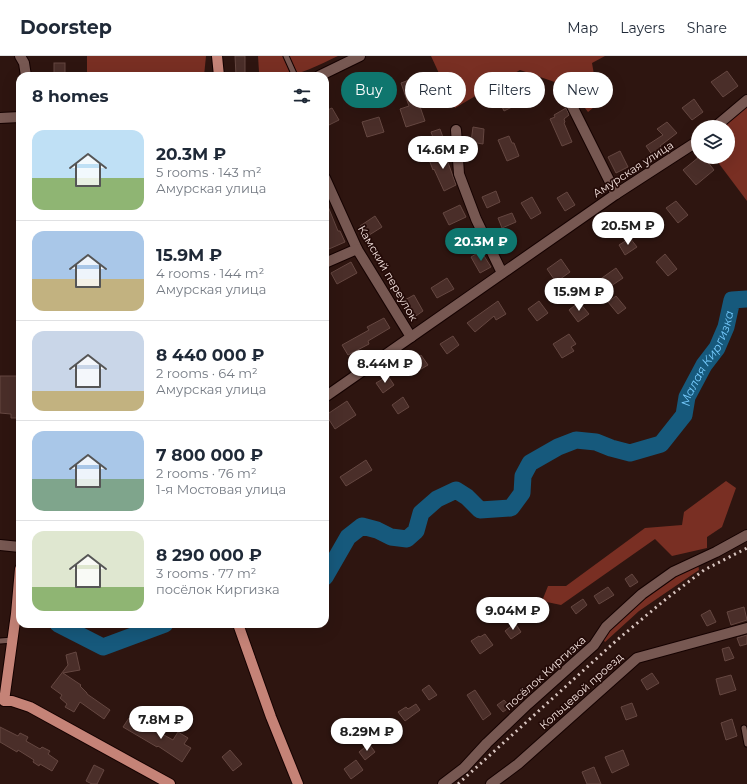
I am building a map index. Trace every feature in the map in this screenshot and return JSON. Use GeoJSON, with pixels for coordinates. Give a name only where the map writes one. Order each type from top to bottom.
{"type":"FeatureCollection","features":[{"type":"Feature","properties":{"kind":"main road"},"geometry":{"type":"LineString","coordinates":[[217,56],[219,72]]}},
{"type":"Feature","properties":{"kind":"main road"},"geometry":{"type":"LineString","coordinates":[[16,610],[4,701],[12,701],[30,707],[170,784]]}},
{"type":"Feature","properties":{"kind":"main road"},"geometry":{"type":"LineString","coordinates":[[239,628],[271,717],[298,784]]}},
{"type":"Feature","properties":{"kind":"street"},"geometry":{"type":"LineString","coordinates":[[20,56],[24,63],[25,72]]}},
{"type":"Feature","properties":{"kind":"street"},"geometry":{"type":"LineString","coordinates":[[327,72],[360,56]]}},
{"type":"Feature","properties":{"kind":"street"},"geometry":{"type":"LineString","coordinates":[[723,120],[747,100]]}},
{"type":"Feature","properties":{"kind":"street"},"geometry":{"type":"LineString","coordinates":[[573,108],[616,194]]}},
{"type":"Feature","properties":{"kind":"street"},"geometry":{"type":"LineString","coordinates":[[0,118],[16,117]]}},
{"type":"Feature","properties":{"kind":"street"},"geometry":{"type":"LineString","coordinates":[[456,130],[459,174],[476,219],[502,272]]}},
{"type":"Feature","properties":{"kind":"street","name":"Амурская улица"},"geometry":{"type":"LineString","coordinates":[[329,394],[502,272],[616,194],[691,146]]}},
{"type":"Feature","properties":{"kind":"street","name":"Камский переулок"},"geometry":{"type":"LineString","coordinates":[[329,187],[357,249],[411,337]]}},
{"type":"Feature","properties":{"kind":"street"},"geometry":{"type":"LineString","coordinates":[[329,261],[357,249]]}},
{"type":"Feature","properties":{"kind":"street","name":"посёлок Киргизка"},"geometry":{"type":"LineString","coordinates":[[443,784],[464,768],[487,743],[528,704],[594,646],[606,627],[642,594],[673,572],[716,552],[747,535]]}},
{"type":"Feature","properties":{"kind":"street"},"geometry":{"type":"LineString","coordinates":[[0,546],[16,547]]}},
{"type":"Feature","properties":{"kind":"street","name":"Кольцевой проезд"},"geometry":{"type":"LineString","coordinates":[[491,784],[518,764],[637,658],[747,628]]}},
{"type":"Feature","properties":{"kind":"lane"},"geometry":{"type":"LineString","coordinates":[[286,56],[293,72]]}},
{"type":"Feature","properties":{"kind":"lane"},"geometry":{"type":"LineString","coordinates":[[0,641],[13,640]]}},
{"type":"Feature","properties":{"kind":"lane"},"geometry":{"type":"LineString","coordinates":[[744,728],[747,744]]}},
{"type":"Feature","properties":{"kind":"shaded area"},"geometry":{"type":"Polygon","coordinates":[[[87,56],[206,56],[204,72],[87,72],[87,56]]]}},
{"type":"Feature","properties":{"kind":"shaded area"},"geometry":{"type":"Polygon","coordinates":[[[258,56],[338,56],[302,72],[259,72],[258,56]]]}},
{"type":"Feature","properties":{"kind":"shaded area"},"geometry":{"type":"Polygon","coordinates":[[[431,56],[605,56],[592,63],[594,72],[553,72],[553,81],[545,79],[545,72],[526,72],[520,70],[517,72],[474,72],[474,97],[466,102],[466,72],[438,72],[431,56]]]}},
{"type":"Feature","properties":{"kind":"shaded area"},"geometry":{"type":"Polygon","coordinates":[[[747,105],[747,201],[719,164],[735,164],[735,120],[730,120],[747,105]]]}},
{"type":"Feature","properties":{"kind":"shaded area"},"geometry":{"type":"Polygon","coordinates":[[[585,108],[593,108],[588,112],[585,108]]]}},
{"type":"Feature","properties":{"kind":"shaded area"},"geometry":{"type":"Polygon","coordinates":[[[726,481],[736,488],[722,527],[707,537],[707,548],[672,556],[655,539],[561,605],[542,601],[548,586],[566,586],[645,528],[682,525],[684,512],[726,481]]]}},
{"type":"Feature","properties":{"kind":"shaded area"},"geometry":{"type":"Polygon","coordinates":[[[698,564],[699,570],[639,611],[605,642],[602,638],[607,628],[674,574],[698,564]]]}},
{"type":"Feature","properties":{"kind":"building"},"geometry":{"type":"Polygon","coordinates":[[[235,56],[245,56],[245,72],[236,72],[235,56]]]}},
{"type":"Feature","properties":{"kind":"building"},"geometry":{"type":"Polygon","coordinates":[[[54,63],[65,63],[65,72],[54,72],[54,63]]]}},
{"type":"Feature","properties":{"kind":"building"},"geometry":{"type":"Polygon","coordinates":[[[727,71],[738,86],[723,97],[711,82],[727,71]]]}},
{"type":"Feature","properties":{"kind":"building"},"geometry":{"type":"Polygon","coordinates":[[[405,82],[405,94],[401,83],[405,82]]]}},
{"type":"Feature","properties":{"kind":"building"},"geometry":{"type":"Polygon","coordinates":[[[694,99],[703,112],[692,120],[682,108],[694,99]]]}},
{"type":"Feature","properties":{"kind":"building"},"geometry":{"type":"Polygon","coordinates":[[[405,107],[420,108],[425,121],[406,127],[400,109],[405,107]]]}},
{"type":"Feature","properties":{"kind":"building"},"geometry":{"type":"Polygon","coordinates":[[[332,108],[339,120],[329,125],[329,109],[332,108]]]}},
{"type":"Feature","properties":{"kind":"building"},"geometry":{"type":"Polygon","coordinates":[[[503,108],[510,108],[504,111],[503,108]]]}},
{"type":"Feature","properties":{"kind":"building"},"geometry":{"type":"Polygon","coordinates":[[[566,108],[569,115],[564,119],[564,123],[572,142],[562,146],[550,119],[555,117],[554,115],[566,108]]]}},
{"type":"Feature","properties":{"kind":"building"},"geometry":{"type":"Polygon","coordinates":[[[379,117],[384,132],[367,137],[362,122],[379,117]]]}},
{"type":"Feature","properties":{"kind":"building"},"geometry":{"type":"Polygon","coordinates":[[[667,122],[677,133],[660,146],[664,152],[655,159],[646,146],[663,135],[657,129],[667,122]]]}},
{"type":"Feature","properties":{"kind":"building"},"geometry":{"type":"Polygon","coordinates":[[[473,127],[484,129],[483,144],[471,142],[473,127]]]}},
{"type":"Feature","properties":{"kind":"building"},"geometry":{"type":"Polygon","coordinates":[[[440,129],[444,140],[435,143],[431,132],[440,129]]]}},
{"type":"Feature","properties":{"kind":"building"},"geometry":{"type":"Polygon","coordinates":[[[509,136],[512,143],[514,143],[519,156],[507,161],[498,140],[509,136]]]}},
{"type":"Feature","properties":{"kind":"building"},"geometry":{"type":"Polygon","coordinates":[[[444,151],[456,185],[444,191],[428,157],[444,151]]]}},
{"type":"Feature","properties":{"kind":"building"},"geometry":{"type":"Polygon","coordinates":[[[620,151],[628,167],[616,173],[608,157],[620,151]]]}},
{"type":"Feature","properties":{"kind":"building"},"geometry":{"type":"Polygon","coordinates":[[[691,164],[709,164],[714,170],[696,185],[683,170],[691,164]]]}},
{"type":"Feature","properties":{"kind":"building"},"geometry":{"type":"Polygon","coordinates":[[[496,191],[500,202],[487,208],[482,197],[496,191]]]}},
{"type":"Feature","properties":{"kind":"building"},"geometry":{"type":"Polygon","coordinates":[[[567,192],[575,205],[565,211],[557,198],[567,192]]]}},
{"type":"Feature","properties":{"kind":"building"},"geometry":{"type":"Polygon","coordinates":[[[532,197],[541,213],[531,219],[521,203],[532,197]]]}},
{"type":"Feature","properties":{"kind":"building"},"geometry":{"type":"Polygon","coordinates":[[[676,201],[688,215],[678,223],[666,208],[676,201]]]}},
{"type":"Feature","properties":{"kind":"building"},"geometry":{"type":"Polygon","coordinates":[[[460,205],[466,217],[449,225],[443,213],[460,205]]]}},
{"type":"Feature","properties":{"kind":"building"},"geometry":{"type":"Polygon","coordinates":[[[329,209],[338,231],[340,231],[345,242],[329,249],[329,209]]]}},
{"type":"Feature","properties":{"kind":"building"},"geometry":{"type":"Polygon","coordinates":[[[512,213],[516,222],[502,228],[498,218],[512,213]]]}},
{"type":"Feature","properties":{"kind":"building"},"geometry":{"type":"Polygon","coordinates":[[[375,216],[382,227],[366,237],[360,226],[375,216]]]}},
{"type":"Feature","properties":{"kind":"building"},"geometry":{"type":"Polygon","coordinates":[[[630,238],[637,247],[625,255],[619,245],[630,238]]]}},
{"type":"Feature","properties":{"kind":"building"},"geometry":{"type":"Polygon","coordinates":[[[481,251],[491,267],[480,273],[471,257],[481,251]]]}},
{"type":"Feature","properties":{"kind":"building"},"geometry":{"type":"Polygon","coordinates":[[[665,254],[677,269],[668,276],[656,262],[665,254]]]}},
{"type":"Feature","properties":{"kind":"building"},"geometry":{"type":"Polygon","coordinates":[[[561,259],[570,272],[556,282],[547,269],[561,259]]]}},
{"type":"Feature","properties":{"kind":"building"},"geometry":{"type":"Polygon","coordinates":[[[351,262],[357,273],[337,284],[331,273],[351,262]]]}},
{"type":"Feature","properties":{"kind":"building"},"geometry":{"type":"Polygon","coordinates":[[[616,268],[623,278],[605,290],[599,280],[616,268]]]}},
{"type":"Feature","properties":{"kind":"building"},"geometry":{"type":"Polygon","coordinates":[[[447,278],[454,289],[437,298],[431,288],[447,278]]]}},
{"type":"Feature","properties":{"kind":"building"},"geometry":{"type":"Polygon","coordinates":[[[414,295],[423,311],[413,318],[403,301],[414,295]]]}},
{"type":"Feature","properties":{"kind":"building"},"geometry":{"type":"Polygon","coordinates":[[[616,296],[626,308],[618,314],[608,302],[616,296]]]}},
{"type":"Feature","properties":{"kind":"building"},"geometry":{"type":"Polygon","coordinates":[[[498,301],[506,314],[496,320],[494,316],[475,332],[467,323],[498,301]]]}},
{"type":"Feature","properties":{"kind":"building"},"geometry":{"type":"Polygon","coordinates":[[[539,301],[548,313],[537,321],[528,309],[539,301]]]}},
{"type":"Feature","properties":{"kind":"building"},"geometry":{"type":"Polygon","coordinates":[[[579,302],[589,314],[578,322],[569,310],[579,302]]]}},
{"type":"Feature","properties":{"kind":"building"},"geometry":{"type":"Polygon","coordinates":[[[384,318],[390,328],[368,341],[369,344],[348,355],[342,345],[369,330],[367,327],[384,318]]]}},
{"type":"Feature","properties":{"kind":"building"},"geometry":{"type":"Polygon","coordinates":[[[569,334],[576,344],[571,347],[574,351],[562,358],[553,344],[569,334]]]}},
{"type":"Feature","properties":{"kind":"building"},"geometry":{"type":"Polygon","coordinates":[[[453,336],[459,345],[447,354],[440,344],[453,336]]]}},
{"type":"Feature","properties":{"kind":"building"},"geometry":{"type":"Polygon","coordinates":[[[421,355],[428,365],[416,372],[410,363],[421,355]]]}},
{"type":"Feature","properties":{"kind":"building"},"geometry":{"type":"Polygon","coordinates":[[[0,376],[16,376],[16,418],[11,418],[11,414],[0,413],[0,376]]]}},
{"type":"Feature","properties":{"kind":"building"},"geometry":{"type":"Polygon","coordinates":[[[388,376],[394,385],[383,393],[376,383],[388,376]]]}},
{"type":"Feature","properties":{"kind":"building"},"geometry":{"type":"Polygon","coordinates":[[[403,397],[409,407],[398,414],[392,405],[403,397]]]}},
{"type":"Feature","properties":{"kind":"building"},"geometry":{"type":"Polygon","coordinates":[[[347,401],[356,415],[335,429],[329,420],[329,413],[347,401]]]}},
{"type":"Feature","properties":{"kind":"building"},"geometry":{"type":"Polygon","coordinates":[[[366,460],[372,470],[346,486],[340,477],[366,460]]]}},
{"type":"Feature","properties":{"kind":"building"},"geometry":{"type":"Polygon","coordinates":[[[632,574],[638,582],[630,587],[625,579],[632,574]]]}},
{"type":"Feature","properties":{"kind":"building"},"geometry":{"type":"Polygon","coordinates":[[[608,587],[614,595],[599,604],[594,596],[608,587]]]}},
{"type":"Feature","properties":{"kind":"building"},"geometry":{"type":"Polygon","coordinates":[[[583,599],[587,605],[576,614],[571,607],[583,599]]]}},
{"type":"Feature","properties":{"kind":"building"},"geometry":{"type":"Polygon","coordinates":[[[744,607],[747,620],[731,625],[727,612],[744,607]]]}},
{"type":"Feature","properties":{"kind":"building"},"geometry":{"type":"Polygon","coordinates":[[[710,610],[716,622],[707,626],[701,615],[710,610]]]}},
{"type":"Feature","properties":{"kind":"building"},"geometry":{"type":"Polygon","coordinates":[[[515,623],[521,632],[511,639],[505,631],[515,623]]]}},
{"type":"Feature","properties":{"kind":"building"},"geometry":{"type":"Polygon","coordinates":[[[485,634],[493,645],[480,654],[471,641],[485,634]]]}},
{"type":"Feature","properties":{"kind":"building"},"geometry":{"type":"Polygon","coordinates":[[[747,635],[747,644],[740,646],[737,638],[747,635]]]}},
{"type":"Feature","properties":{"kind":"building"},"geometry":{"type":"Polygon","coordinates":[[[729,647],[734,658],[725,661],[722,649],[729,647]]]}},
{"type":"Feature","properties":{"kind":"building"},"geometry":{"type":"Polygon","coordinates":[[[76,652],[80,670],[63,673],[81,685],[80,686],[87,694],[110,710],[104,719],[80,702],[74,712],[65,707],[67,704],[60,698],[62,695],[51,687],[68,665],[66,655],[76,652]]]}},
{"type":"Feature","properties":{"kind":"building"},"geometry":{"type":"Polygon","coordinates":[[[652,673],[659,683],[647,690],[641,680],[652,673]]]}},
{"type":"Feature","properties":{"kind":"building"},"geometry":{"type":"Polygon","coordinates":[[[731,675],[736,690],[720,695],[716,679],[731,675]]]}},
{"type":"Feature","properties":{"kind":"building"},"geometry":{"type":"Polygon","coordinates":[[[429,685],[437,695],[429,700],[422,690],[429,685]]]}},
{"type":"Feature","properties":{"kind":"building"},"geometry":{"type":"Polygon","coordinates":[[[475,690],[491,714],[483,720],[467,695],[475,690]]]}},
{"type":"Feature","properties":{"kind":"building"},"geometry":{"type":"Polygon","coordinates":[[[504,700],[510,707],[503,712],[497,705],[504,700]]]}},
{"type":"Feature","properties":{"kind":"building"},"geometry":{"type":"Polygon","coordinates":[[[632,703],[637,716],[626,720],[621,707],[632,703]]]}},
{"type":"Feature","properties":{"kind":"building"},"geometry":{"type":"Polygon","coordinates":[[[416,704],[420,710],[405,721],[398,712],[406,707],[408,709],[416,704]]]}},
{"type":"Feature","properties":{"kind":"building"},"geometry":{"type":"Polygon","coordinates":[[[129,718],[154,732],[155,730],[173,740],[178,732],[188,738],[184,744],[191,748],[182,762],[158,746],[157,747],[123,727],[129,718]]]}},
{"type":"Feature","properties":{"kind":"building"},"geometry":{"type":"Polygon","coordinates":[[[732,719],[737,736],[726,740],[721,723],[732,719]]]}},
{"type":"Feature","properties":{"kind":"building"},"geometry":{"type":"Polygon","coordinates":[[[0,727],[18,736],[20,733],[28,737],[26,741],[40,749],[42,747],[50,751],[48,754],[58,761],[52,771],[40,764],[39,766],[33,762],[34,760],[18,750],[17,752],[0,742],[0,727]]]}},
{"type":"Feature","properties":{"kind":"building"},"geometry":{"type":"Polygon","coordinates":[[[369,744],[375,752],[365,760],[359,752],[369,744]]]}},
{"type":"Feature","properties":{"kind":"building"},"geometry":{"type":"Polygon","coordinates":[[[230,750],[242,764],[233,771],[222,757],[230,750]]]}},
{"type":"Feature","properties":{"kind":"building"},"geometry":{"type":"Polygon","coordinates":[[[623,750],[629,765],[612,773],[605,757],[623,750]]]}},
{"type":"Feature","properties":{"kind":"building"},"geometry":{"type":"Polygon","coordinates":[[[356,760],[363,770],[351,779],[344,769],[356,760]]]}},
{"type":"Feature","properties":{"kind":"building"},"geometry":{"type":"Polygon","coordinates":[[[94,765],[104,770],[97,784],[92,784],[86,781],[94,765]]]}},
{"type":"Feature","properties":{"kind":"building"},"geometry":{"type":"Polygon","coordinates":[[[594,767],[601,784],[587,784],[582,772],[594,767]]]}},
{"type":"Feature","properties":{"kind":"waterway","name":"Малая Киргизка"},"geometry":{"type":"LineString","coordinates":[[329,570],[348,537],[362,526],[377,530],[391,537],[407,539],[416,531],[421,513],[437,499],[456,490],[467,497],[480,510],[511,508],[522,493],[523,476],[530,463],[558,447],[576,440],[596,442],[630,453],[661,444],[684,415],[687,397],[704,365],[717,348],[726,327],[732,300],[747,299]]}},
{"type":"Feature","properties":{"kind":"waterway","name":"Малая Киргизка"},"geometry":{"type":"LineString","coordinates":[[66,628],[103,647],[154,628]]}},
{"type":"Feature","properties":{"kind":"railway"},"geometry":{"type":"LineString","coordinates":[[458,784],[617,640],[666,599],[704,570],[747,548]]}}]}
